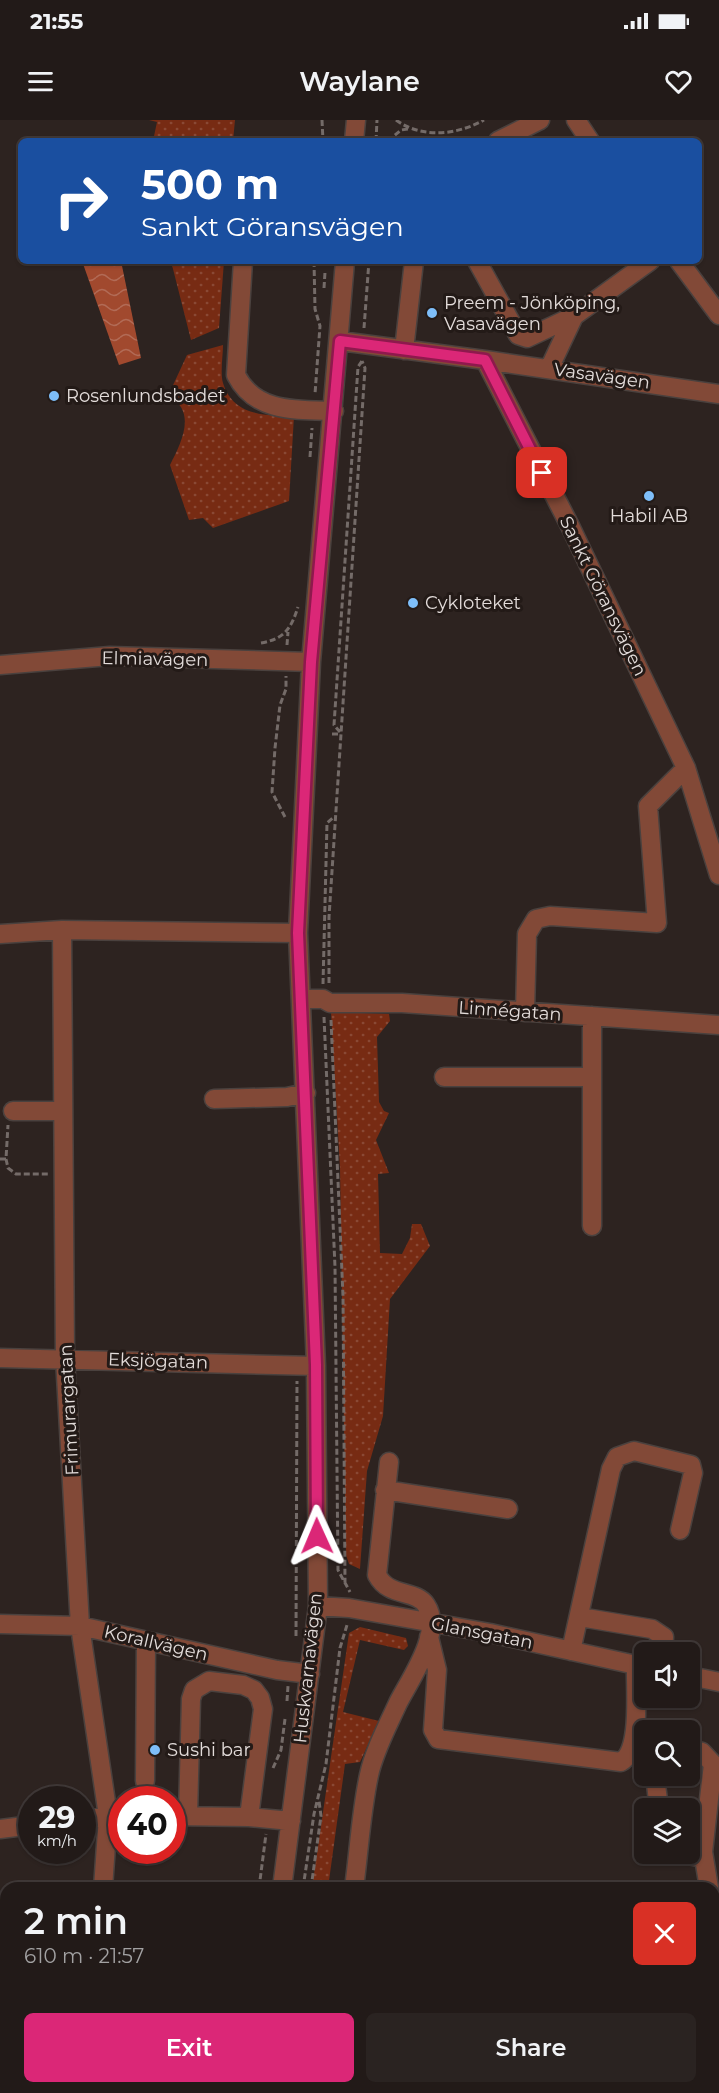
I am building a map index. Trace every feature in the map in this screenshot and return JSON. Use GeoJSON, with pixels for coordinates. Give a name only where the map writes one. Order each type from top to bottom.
{"type":"FeatureCollection","features":[{"type":"Feature","properties":{"kind":"street"},"geometry":{"type":"LineString","coordinates":[[354,138],[356,120]]}},
{"type":"Feature","properties":{"kind":"street"},"geometry":{"type":"LineString","coordinates":[[504,138],[540,120]]}},
{"type":"Feature","properties":{"kind":"street"},"geometry":{"type":"LineString","coordinates":[[576,120],[588,138]]}},
{"type":"Feature","properties":{"kind":"street"},"geometry":{"type":"LineString","coordinates":[[243,264],[236,375],[249,395],[261,402],[275,407],[334,411]]}},
{"type":"Feature","properties":{"kind":"street","name":"Huskvarnavägen"},"geometry":{"type":"LineString","coordinates":[[283,1882],[318,1606],[316,1365],[298,933],[311,662],[345,264]]}},
{"type":"Feature","properties":{"kind":"street"},"geometry":{"type":"LineString","coordinates":[[404,350],[414,264]]}},
{"type":"Feature","properties":{"kind":"street"},"geometry":{"type":"LineString","coordinates":[[479,264],[518,335],[527,338],[574,316],[646,264]]}},
{"type":"Feature","properties":{"kind":"street"},"geometry":{"type":"LineString","coordinates":[[681,264],[719,315]]}},
{"type":"Feature","properties":{"kind":"street"},"geometry":{"type":"LineString","coordinates":[[549,369],[574,316]]}},
{"type":"Feature","properties":{"kind":"street"},"geometry":{"type":"LineString","coordinates":[[340,341],[362,352],[404,350],[485,360]]}},
{"type":"Feature","properties":{"kind":"street","name":"Vasavägen"},"geometry":{"type":"LineString","coordinates":[[485,360],[719,394]]}},
{"type":"Feature","properties":{"kind":"street","name":"Sankt Göransvägen"},"geometry":{"type":"LineString","coordinates":[[485,360],[570,526],[686,768],[719,875]]}},
{"type":"Feature","properties":{"kind":"street","name":"Elmiavägen"},"geometry":{"type":"LineString","coordinates":[[0,665],[110,656],[311,662]]}},
{"type":"Feature","properties":{"kind":"street"},"geometry":{"type":"LineString","coordinates":[[525,1012],[527,934],[536,920],[549,916],[657,923],[648,806],[686,768]]}},
{"type":"Feature","properties":{"kind":"street"},"geometry":{"type":"LineString","coordinates":[[0,934],[62,930],[298,933]]}},
{"type":"Feature","properties":{"kind":"street","name":"Frimurargatan"},"geometry":{"type":"LineString","coordinates":[[62,930],[65,1358],[80,1626],[109,1786]]}},
{"type":"Feature","properties":{"kind":"street","name":"Linnégatan"},"geometry":{"type":"LineString","coordinates":[[302,999],[402,1003],[719,1025]]}},
{"type":"Feature","properties":{"kind":"street"},"geometry":{"type":"LineString","coordinates":[[592,1016],[592,1226]]}},
{"type":"Feature","properties":{"kind":"street"},"geometry":{"type":"LineString","coordinates":[[444,1077],[592,1077]]}},
{"type":"Feature","properties":{"kind":"street"},"geometry":{"type":"LineString","coordinates":[[214,1099],[287,1097],[306,1093]]}},
{"type":"Feature","properties":{"kind":"street"},"geometry":{"type":"LineString","coordinates":[[13,1111],[63,1112]]}},
{"type":"Feature","properties":{"kind":"street","name":"Eksjögatan"},"geometry":{"type":"LineString","coordinates":[[0,1358],[316,1365]]}},
{"type":"Feature","properties":{"kind":"street"},"geometry":{"type":"LineString","coordinates":[[571,1651],[611,1469],[616,1457],[634,1451],[691,1465],[693,1473],[680,1530]]}},
{"type":"Feature","properties":{"kind":"street"},"geometry":{"type":"LineString","coordinates":[[389,1462],[377,1575],[389,1589],[419,1599],[426,1605],[437,1670],[433,1730],[438,1739],[621,1762],[634,1750]]}},
{"type":"Feature","properties":{"kind":"street"},"geometry":{"type":"LineString","coordinates":[[385,1490],[508,1509]]}},
{"type":"Feature","properties":{"kind":"street","name":"Glansgatan"},"geometry":{"type":"LineString","coordinates":[[318,1606],[349,1608],[429,1630],[571,1651],[634,1665]]}},
{"type":"Feature","properties":{"kind":"street"},"geometry":{"type":"LineString","coordinates":[[580,1617],[652,1629],[664,1637],[664,1642]]}},
{"type":"Feature","properties":{"kind":"street","name":"Korallvägen"},"geometry":{"type":"LineString","coordinates":[[0,1624],[80,1626],[288,1672],[310,1674]]}},
{"type":"Feature","properties":{"kind":"street"},"geometry":{"type":"LineString","coordinates":[[355,1882],[369,1774],[399,1701],[417,1671],[429,1630]]}},
{"type":"Feature","properties":{"kind":"street"},"geometry":{"type":"LineString","coordinates":[[145,1781],[146,1641]]}},
{"type":"Feature","properties":{"kind":"street"},"geometry":{"type":"LineString","coordinates":[[700,1677],[717,1678]]}},
{"type":"Feature","properties":{"kind":"street"},"geometry":{"type":"LineString","coordinates":[[183,1786],[190,1700],[194,1690],[209,1681],[243,1685],[254,1690],[263,1709],[249,1817]]}},
{"type":"Feature","properties":{"kind":"street"},"geometry":{"type":"LineString","coordinates":[[700,1752],[713,1764],[704,1858],[708,1882]]}},
{"type":"Feature","properties":{"kind":"street"},"geometry":{"type":"LineString","coordinates":[[186,1816],[249,1817],[291,1821]]}},
{"type":"Feature","properties":{"kind":"street"},"geometry":{"type":"LineString","coordinates":[[0,1829],[18,1827]]}},
{"type":"Feature","properties":{"kind":"street"},"geometry":{"type":"LineString","coordinates":[[700,1857],[704,1858]]}},
{"type":"Feature","properties":{"kind":"street","name":"Frimurargatan"},"geometry":{"type":"LineString","coordinates":[[104,1882],[108,1858]]}},
{"type":"Feature","properties":{"kind":"path"},"geometry":{"type":"LineString","coordinates":[[322,120],[323,138]]}},
{"type":"Feature","properties":{"kind":"path"},"geometry":{"type":"LineString","coordinates":[[376,138],[377,120]]}},
{"type":"Feature","properties":{"kind":"path"},"geometry":{"type":"LineString","coordinates":[[396,120],[408,129]]}},
{"type":"Feature","properties":{"kind":"path"},"geometry":{"type":"LineString","coordinates":[[392,138],[401,130],[453,132],[484,120]]}},
{"type":"Feature","properties":{"kind":"path"},"geometry":{"type":"LineString","coordinates":[[309,468],[320,326],[315,309],[314,264]]}},
{"type":"Feature","properties":{"kind":"path"},"geometry":{"type":"LineString","coordinates":[[340,734],[334,725],[334,714],[358,367],[362,352],[369,264]]}},
{"type":"Feature","properties":{"kind":"path"},"geometry":{"type":"LineString","coordinates":[[304,1882],[314,1814],[326,1764],[340,1648],[348,1623],[351,1593],[338,1570],[335,1267],[327,1001],[329,918],[340,734],[365,368],[362,352]]}},
{"type":"Feature","properties":{"kind":"path"},"geometry":{"type":"LineString","coordinates":[[285,825],[285,814],[272,792],[280,705],[286,689],[288,632],[298,607]]}},
{"type":"Feature","properties":{"kind":"path"},"geometry":{"type":"LineString","coordinates":[[332,734],[340,734]]}},
{"type":"Feature","properties":{"kind":"path"},"geometry":{"type":"LineString","coordinates":[[327,814],[335,818]]}},
{"type":"Feature","properties":{"kind":"path"},"geometry":{"type":"LineString","coordinates":[[335,818],[334,816],[327,823],[322,956],[327,1001],[343,1296],[345,1582]]}},
{"type":"Feature","properties":{"kind":"path"},"geometry":{"type":"LineString","coordinates":[[13,1111],[7,1139],[8,1168],[16,1174],[64,1174]]}},
{"type":"Feature","properties":{"kind":"path"},"geometry":{"type":"LineString","coordinates":[[0,1139],[7,1139]]}},
{"type":"Feature","properties":{"kind":"path"},"geometry":{"type":"LineString","coordinates":[[0,1159],[6,1159]]}},
{"type":"Feature","properties":{"kind":"path"},"geometry":{"type":"LineString","coordinates":[[296,1641],[297,1365]]}},
{"type":"Feature","properties":{"kind":"path"},"geometry":{"type":"LineString","coordinates":[[271,1773],[281,1750],[288,1672]]}},
{"type":"Feature","properties":{"kind":"path"},"geometry":{"type":"LineString","coordinates":[[312,1882],[321,1816],[319,1797]]}},
{"type":"Feature","properties":{"kind":"path"},"geometry":{"type":"LineString","coordinates":[[260,1882],[268,1818]]}},
{"type":"Feature","properties":{"kind":"shaded area"},"geometry":{"type":"Polygon","coordinates":[[[149,120],[235,120],[233,138],[154,138],[157,122],[149,120]]]}},
{"type":"Feature","properties":{"kind":"shaded area"},"geometry":{"type":"Polygon","coordinates":[[[172,264],[224,264],[219,328],[191,340],[172,264]]]}},
{"type":"Feature","properties":{"kind":"shaded area"},"geometry":{"type":"Polygon","coordinates":[[[223,345],[222,379],[234,402],[252,412],[294,416],[289,501],[213,528],[203,518],[189,520],[170,465],[179,447],[185,419],[183,410],[168,396],[187,355],[223,345]]]}},
{"type":"Feature","properties":{"kind":"shaded area"},"geometry":{"type":"Polygon","coordinates":[[[331,1012],[389,1014],[390,1021],[377,1037],[379,1102],[384,1111],[389,1113],[376,1140],[389,1173],[378,1174],[380,1253],[402,1254],[410,1238],[412,1224],[421,1224],[430,1246],[390,1299],[383,1416],[367,1471],[360,1569],[349,1564],[346,1555],[340,1168],[331,1012]]]}},
{"type":"Feature","properties":{"kind":"shaded area"},"geometry":{"type":"Polygon","coordinates":[[[360,1627],[406,1638],[408,1646],[404,1650],[360,1640],[343,1712],[379,1721],[360,1762],[345,1764],[329,1882],[313,1882],[349,1633],[360,1627]]]}},
{"type":"Feature","properties":{"kind":"water"},"geometry":{"type":"Polygon","coordinates":[[[83,264],[122,264],[141,358],[119,365],[83,264]]]}},
{"type":"Feature","properties":{"kind":"place","name":"Preem - Jönköping, Vasavägen"},"geometry":{"type":"Point","coordinates":[432,313]}},
{"type":"Feature","properties":{"kind":"place","name":"Rosenlundsbadet"},"geometry":{"type":"Point","coordinates":[54,396]}},
{"type":"Feature","properties":{"kind":"place","name":"Habil AB"},"geometry":{"type":"Point","coordinates":[649,496]}},
{"type":"Feature","properties":{"kind":"place","name":"Cykloteket"},"geometry":{"type":"Point","coordinates":[413,603]}},
{"type":"Feature","properties":{"kind":"place","name":"Sushi bar"},"geometry":{"type":"Point","coordinates":[155,1750]}},
{"type":"Feature","properties":{"kind":"route"},"geometry":{"type":"LineString","coordinates":[[317,1536],[316,1365],[298,933],[307,788],[311,662],[340,341],[485,360],[542,473]]}}]}
